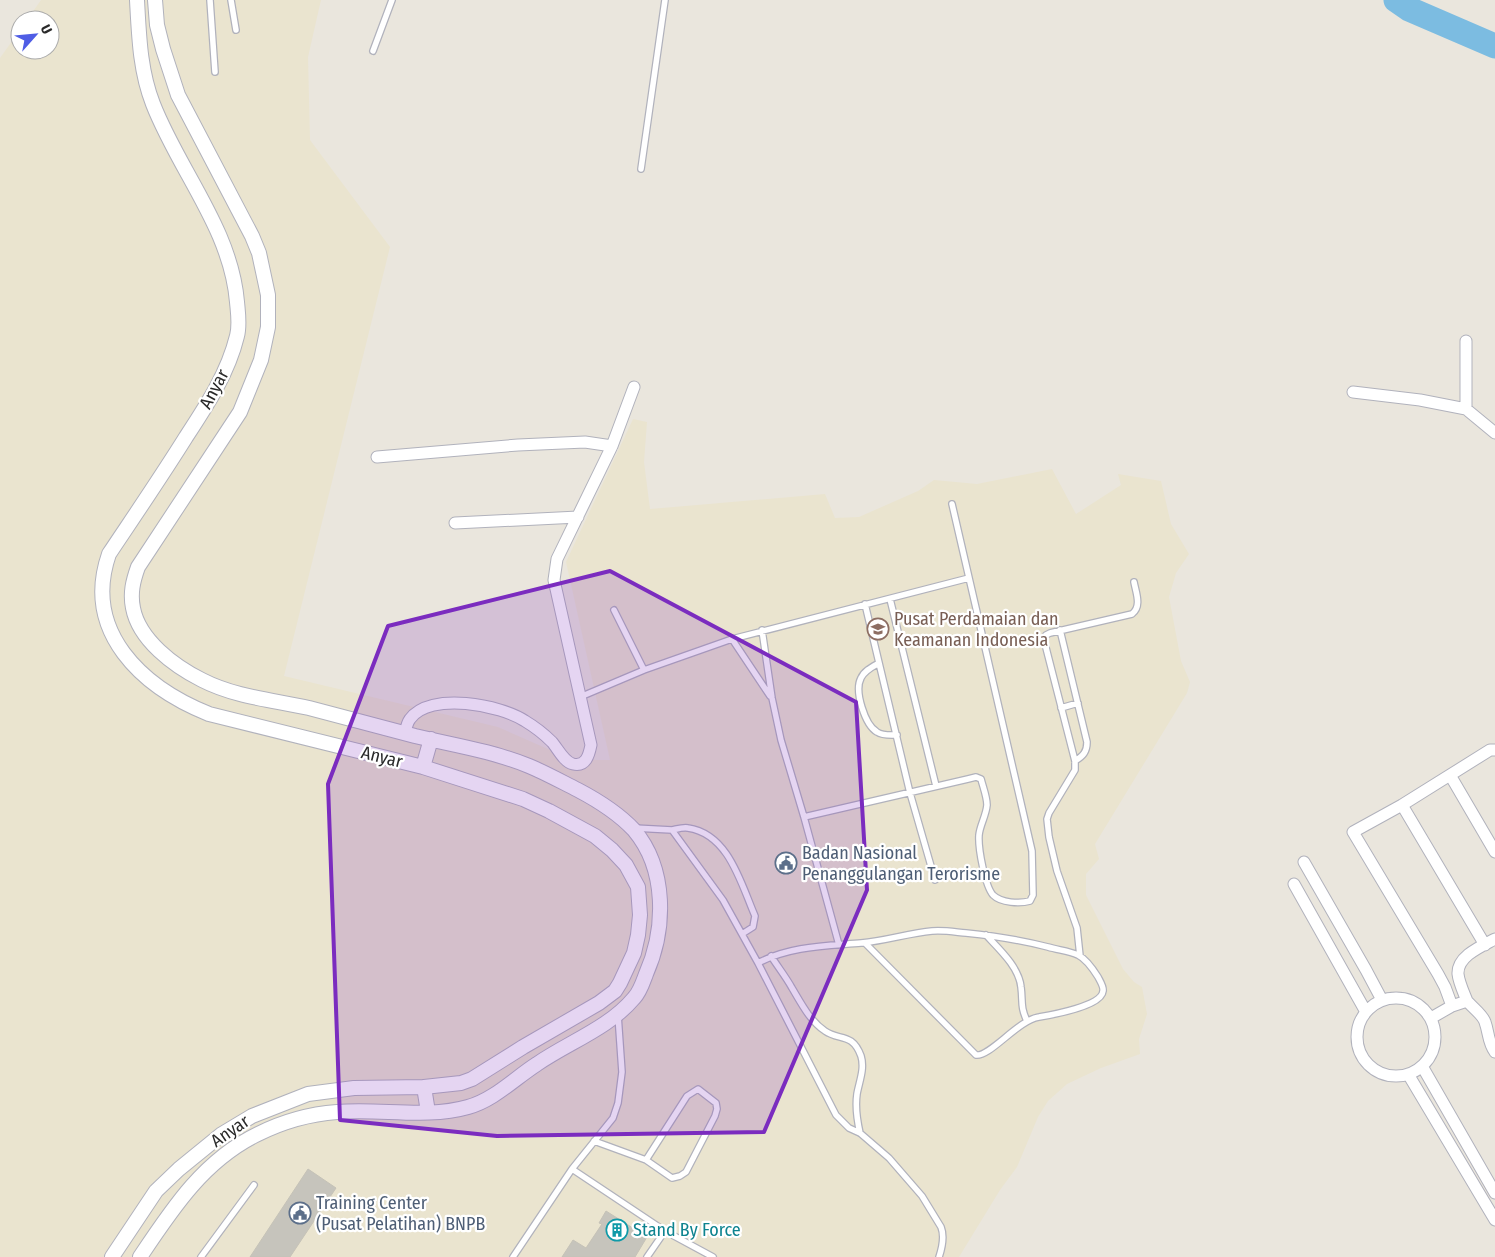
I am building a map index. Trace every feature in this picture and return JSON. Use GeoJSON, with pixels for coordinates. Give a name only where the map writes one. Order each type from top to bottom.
{"type":"FeatureCollection","features":[{"type":"Feature","properties":{"kind":"street","name":"Anyar"},"geometry":{"type":"LineString","coordinates":[[112,1257],[156,1192],[179,1168],[222,1134],[252,1116],[308,1094],[354,1088],[424,1087],[461,1083],[472,1079],[599,1003],[615,991],[634,953],[640,915],[640,898],[633,875],[612,850],[595,836],[523,799],[423,767],[209,714],[187,705],[163,691],[124,656],[112,633],[106,615],[102,576],[109,554],[210,400],[225,371],[238,334],[237,294],[230,260],[216,226],[165,132],[144,77],[137,0]]}},
{"type":"Feature","properties":{"kind":"street","name":"Anyar"},"geometry":{"type":"LineString","coordinates":[[140,1257],[179,1200],[204,1172],[228,1152],[255,1135],[292,1121],[338,1112],[428,1112],[455,1110],[474,1106],[514,1082],[536,1064],[618,1014],[636,996],[655,949],[658,933],[660,894],[652,859],[645,846],[632,828],[592,797],[528,766],[488,753],[309,708],[243,695],[206,682],[186,671],[157,648],[138,624],[133,610],[132,584],[138,567],[240,412],[261,360],[268,328],[268,296],[259,253],[252,236],[178,95],[163,49],[155,0]]}},
{"type":"Feature","properties":{"kind":"street"},"geometry":{"type":"LineString","coordinates":[[1466,341],[1466,408]]}},
{"type":"Feature","properties":{"kind":"street"},"geometry":{"type":"LineString","coordinates":[[405,733],[410,718],[424,709],[436,705],[455,703],[486,706],[496,708],[524,720],[552,742],[568,762],[574,764],[582,763],[588,758],[591,745],[554,580],[557,559],[612,446],[634,387]]}},
{"type":"Feature","properties":{"kind":"street"},"geometry":{"type":"LineString","coordinates":[[1353,392],[1466,408],[1495,433]]}},
{"type":"Feature","properties":{"kind":"street"},"geometry":{"type":"LineString","coordinates":[[377,457],[575,442],[612,446]]}},
{"type":"Feature","properties":{"kind":"street"},"geometry":{"type":"LineString","coordinates":[[455,523],[578,517]]}},
{"type":"Feature","properties":{"kind":"street"},"geometry":{"type":"LineString","coordinates":[[423,767],[431,739]]}},
{"type":"Feature","properties":{"kind":"street"},"geometry":{"type":"LineString","coordinates":[[1452,1006],[1438,974],[1353,832],[1402,805],[1490,750],[1495,750]]}},
{"type":"Feature","properties":{"kind":"street"},"geometry":{"type":"LineString","coordinates":[[1450,775],[1495,852]]}},
{"type":"Feature","properties":{"kind":"street"},"geometry":{"type":"LineString","coordinates":[[1402,805],[1490,942],[1464,958],[1458,973],[1467,1002],[1490,1018],[1487,1036],[1495,1052]]}},
{"type":"Feature","properties":{"kind":"street"},"geometry":{"type":"LineString","coordinates":[[1304,862],[1382,1000]]}},
{"type":"Feature","properties":{"kind":"street"},"geometry":{"type":"LineString","coordinates":[[1294,884],[1366,1012]]}},
{"type":"Feature","properties":{"kind":"street"},"geometry":{"type":"LineString","coordinates":[[620,983],[636,996]]}},
{"type":"Feature","properties":{"kind":"street"},"geometry":{"type":"LineString","coordinates":[[1401,998],[1418,1004],[1431,1018],[1435,1031],[1435,1044],[1430,1056],[1422,1066],[1408,1074],[1393,1076],[1383,1073],[1366,1061],[1358,1042],[1360,1022],[1366,1012],[1382,1000],[1401,998]]}},
{"type":"Feature","properties":{"kind":"street"},"geometry":{"type":"LineString","coordinates":[[1431,1018],[1452,1006],[1467,1002]]}},
{"type":"Feature","properties":{"kind":"street"},"geometry":{"type":"LineString","coordinates":[[1422,1066],[1495,1193]]}},
{"type":"Feature","properties":{"kind":"street"},"geometry":{"type":"LineString","coordinates":[[1408,1074],[1495,1220]]}},
{"type":"Feature","properties":{"kind":"street"},"geometry":{"type":"LineString","coordinates":[[424,1087],[428,1112]]}},
{"type":"Feature","properties":{"kind":"lane"},"geometry":{"type":"LineString","coordinates":[[210,0],[215,72]]}},
{"type":"Feature","properties":{"kind":"lane"},"geometry":{"type":"LineString","coordinates":[[231,0],[236,30]]}},
{"type":"Feature","properties":{"kind":"lane"},"geometry":{"type":"LineString","coordinates":[[373,51],[392,0]]}},
{"type":"Feature","properties":{"kind":"lane"},"geometry":{"type":"LineString","coordinates":[[641,169],[665,0]]}},
{"type":"Feature","properties":{"kind":"lane"},"geometry":{"type":"LineString","coordinates":[[804,817],[976,777],[981,779],[987,807],[980,829],[979,848],[989,888],[997,898],[1016,903],[1030,901],[1032,895],[1032,851],[952,504]]}},
{"type":"Feature","properties":{"kind":"lane"},"geometry":{"type":"LineString","coordinates":[[580,697],[644,670],[732,639],[969,578]]}},
{"type":"Feature","properties":{"kind":"lane"},"geometry":{"type":"LineString","coordinates":[[1080,956],[1077,928],[1057,871],[1049,837],[1047,819],[1049,813],[1075,770],[1075,761],[1044,640],[1046,635],[1060,630],[1132,614],[1136,611],[1138,605],[1134,582]]}},
{"type":"Feature","properties":{"kind":"lane"},"geometry":{"type":"LineString","coordinates":[[890,599],[936,786]]}},
{"type":"Feature","properties":{"kind":"lane"},"geometry":{"type":"LineString","coordinates":[[865,604],[910,793],[935,880]]}},
{"type":"Feature","properties":{"kind":"lane"},"geometry":{"type":"LineString","coordinates":[[614,610],[644,670]]}},
{"type":"Feature","properties":{"kind":"lane"},"geometry":{"type":"LineString","coordinates":[[762,630],[772,698],[781,740],[839,945]]}},
{"type":"Feature","properties":{"kind":"lane"},"geometry":{"type":"LineString","coordinates":[[1060,630],[1087,746],[1083,756],[1075,761]]}},
{"type":"Feature","properties":{"kind":"lane"},"geometry":{"type":"LineString","coordinates":[[732,639],[772,698]]}},
{"type":"Feature","properties":{"kind":"lane"},"geometry":{"type":"LineString","coordinates":[[879,664],[867,670],[861,676],[859,684],[860,696],[869,725],[878,733],[897,735]]}},
{"type":"Feature","properties":{"kind":"lane"},"geometry":{"type":"LineString","coordinates":[[1061,708],[1078,703]]}},
{"type":"Feature","properties":{"kind":"lane"},"geometry":{"type":"LineString","coordinates":[[632,828],[672,830],[687,828],[714,839],[727,854],[755,916],[752,927],[742,934]]}},
{"type":"Feature","properties":{"kind":"lane"},"geometry":{"type":"LineString","coordinates":[[672,830],[723,900],[758,963],[836,1115],[849,1128],[860,1133],[889,1158],[922,1196],[943,1232],[939,1257]]}},
{"type":"Feature","properties":{"kind":"lane"},"geometry":{"type":"LineString","coordinates":[[758,963],[771,956],[799,948],[865,942],[932,931],[986,935],[1016,939],[1080,956],[1094,972],[1104,989],[1101,997],[1086,1005],[1053,1015],[1036,1017],[1006,1036],[985,1054],[976,1055],[865,942]]}},
{"type":"Feature","properties":{"kind":"lane"},"geometry":{"type":"LineString","coordinates":[[986,935],[1004,955],[1018,976],[1021,986],[1021,1008],[1027,1022]]}},
{"type":"Feature","properties":{"kind":"lane"},"geometry":{"type":"LineString","coordinates":[[771,956],[815,1022],[825,1032],[850,1040],[860,1055],[862,1073],[857,1095],[856,1114],[860,1133]]}},
{"type":"Feature","properties":{"kind":"lane"},"geometry":{"type":"LineString","coordinates":[[513,1257],[572,1169],[612,1118],[618,1103],[622,1072],[618,1014]]}},
{"type":"Feature","properties":{"kind":"lane"},"geometry":{"type":"LineString","coordinates":[[594,1141],[646,1160],[672,1178],[680,1176],[686,1172],[715,1116],[716,1102],[698,1089],[687,1096],[646,1160]]}},
{"type":"Feature","properties":{"kind":"lane"},"geometry":{"type":"LineString","coordinates":[[572,1169],[665,1231],[713,1257]]}},
{"type":"Feature","properties":{"kind":"lane"},"geometry":{"type":"LineString","coordinates":[[201,1257],[254,1185]]}},
{"type":"Feature","properties":{"kind":"lane"},"geometry":{"type":"LineString","coordinates":[[647,1257],[665,1231]]}},
{"type":"Feature","properties":{"kind":"highlighted area"},"geometry":{"type":"Polygon","coordinates":[[[610,571],[856,702],[867,890],[764,1132],[497,1136],[340,1120],[328,784],[388,626],[610,571]]]}},
{"type":"Feature","properties":{"kind":"shaded area","name":"Pusat Perdamaian dan Keamanan Indonesia"},"geometry":{"type":"Polygon","coordinates":[[[41,0],[321,0],[308,57],[310,140],[390,247],[284,676],[498,727],[573,760],[610,760],[566,562],[633,419],[647,422],[644,462],[650,509],[825,494],[835,518],[859,517],[918,491],[934,480],[977,484],[1052,469],[1076,514],[1121,485],[1118,474],[1161,481],[1171,524],[1189,554],[1176,573],[1169,597],[1181,661],[1190,682],[1187,693],[1095,844],[1099,859],[1086,874],[1086,895],[1123,969],[1134,982],[1142,987],[1147,1014],[1139,1039],[1140,1054],[1101,1068],[1067,1084],[1048,1101],[1038,1117],[1017,1167],[1000,1190],[959,1257],[0,1257],[0,58],[10,44],[10,60],[60,60],[60,10],[34,10],[41,0]]]}},
{"type":"Feature","properties":{"kind":"building","name":"Training Center (Pusat Pelatihan) BNPB"},"geometry":{"type":"Polygon","coordinates":[[[308,1169],[336,1188],[290,1257],[250,1257],[308,1169]]]}},
{"type":"Feature","properties":{"kind":"building","name":"Stand By Force"},"geometry":{"type":"Polygon","coordinates":[[[606,1211],[647,1237],[635,1257],[562,1257],[573,1240],[586,1248],[602,1224],[599,1223],[606,1211]]]}},
{"type":"Feature","properties":{"kind":"waterway"},"geometry":{"type":"LineString","coordinates":[[1396,0],[1409,9],[1495,46]]}},
{"type":"Feature","properties":{"kind":"place","name":"Pusat Perdamaian dan Keamanan Indonesia"},"geometry":{"type":"Point","coordinates":[878,629]}},
{"type":"Feature","properties":{"kind":"place","name":"Badan Nasional Penanggulangan Terorisme"},"geometry":{"type":"Point","coordinates":[786,863]}},
{"type":"Feature","properties":{"kind":"place","name":"Training Center (Pusat Pelatihan) BNPB"},"geometry":{"type":"Point","coordinates":[300,1213]}},
{"type":"Feature","properties":{"kind":"place","name":"Stand By Force"},"geometry":{"type":"Point","coordinates":[617,1230]}}]}
